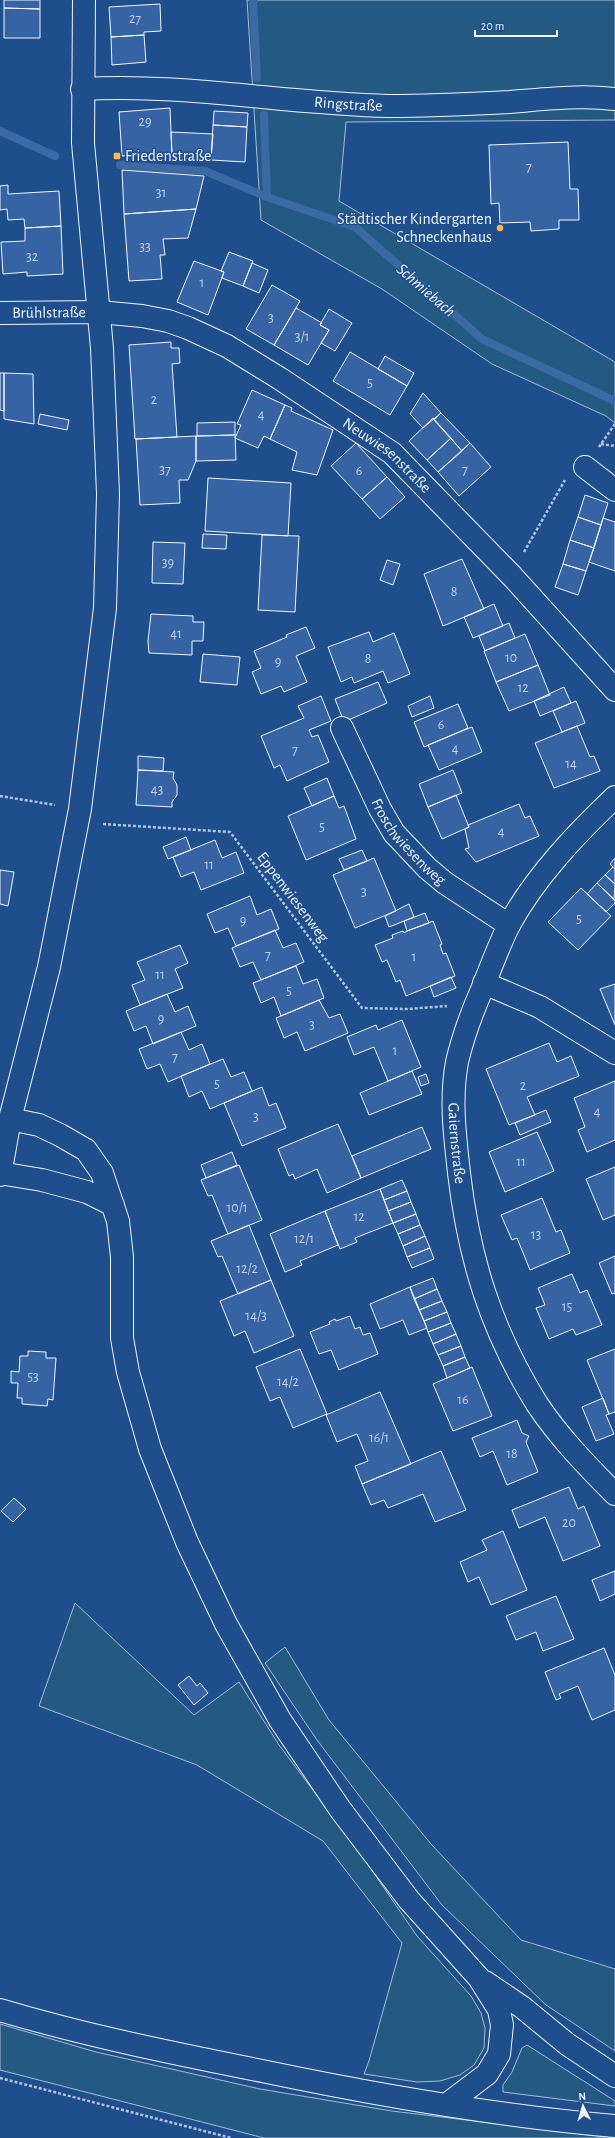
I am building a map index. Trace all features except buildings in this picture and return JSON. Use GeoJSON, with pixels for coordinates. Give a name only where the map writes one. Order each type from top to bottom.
{"type":"FeatureCollection","features":[{"type":"Feature","properties":{"kind":"main road"},"geometry":{"type":"LineString","coordinates":[[84,0],[82,89],[83,143],[99,312],[108,494],[107,553],[102,630],[80,809],[49,967],[10,1119],[0,1174],[42,1180],[87,1192],[113,1205]]}},
{"type":"Feature","properties":{"kind":"main road","name":"Ringstraße"},"geometry":{"type":"LineString","coordinates":[[82,89],[113,87],[233,93],[347,104],[389,106],[483,103],[576,97],[615,99]]}},
{"type":"Feature","properties":{"kind":"main road","name":"Brühlstraße"},"geometry":{"type":"LineString","coordinates":[[0,312],[99,312]]}},
{"type":"Feature","properties":{"kind":"main road","name":"Neuwiesenstraße"},"geometry":{"type":"LineString","coordinates":[[99,312],[142,316],[168,321],[188,328],[227,346],[280,378],[392,453],[512,576],[615,690]]}},
{"type":"Feature","properties":{"kind":"main road"},"geometry":{"type":"LineString","coordinates":[[585,467],[615,490]]}},
{"type":"Feature","properties":{"kind":"main road","name":"Froschwiesenweg"},"geometry":{"type":"LineString","coordinates":[[342,728],[380,809],[394,833],[426,868],[445,884],[509,925]]}},
{"type":"Feature","properties":{"kind":"main road","name":"Gaiernstraße"},"geometry":{"type":"LineString","coordinates":[[615,797],[597,814],[553,863],[509,925],[464,1033],[457,1064],[453,1100],[453,1125],[462,1198],[473,1255],[489,1312],[510,1356],[538,1405],[585,1463],[615,1494]]}},
{"type":"Feature","properties":{"kind":"main road"},"geometry":{"type":"LineString","coordinates":[[484,983],[540,1007],[615,1053]]}},
{"type":"Feature","properties":{"kind":"main road"},"geometry":{"type":"LineString","coordinates":[[10,1119],[38,1125],[86,1150],[102,1173],[118,1221],[122,1257],[122,1338],[128,1372],[150,1449],[191,1549],[226,1624],[280,1720],[336,1802],[409,1900],[479,1978],[499,2010],[502,2025],[499,2054],[487,2074],[446,2105]]}},
{"type":"Feature","properties":{"kind":"main road"},"geometry":{"type":"LineString","coordinates":[[479,1978],[522,2007],[567,2044],[615,2076]]}},
{"type":"Feature","properties":{"kind":"main road"},"geometry":{"type":"LineString","coordinates":[[0,2010],[114,2039],[218,2063],[329,2085],[446,2105],[615,2126]]}},
{"type":"Feature","properties":{"kind":"path"},"geometry":{"type":"LineString","coordinates":[[512,576],[558,490],[567,477],[585,467],[615,424]]}},
{"type":"Feature","properties":{"kind":"path"},"geometry":{"type":"LineString","coordinates":[[601,444],[615,446]]}},
{"type":"Feature","properties":{"kind":"path"},"geometry":{"type":"LineString","coordinates":[[0,796],[80,809]]}},
{"type":"Feature","properties":{"kind":"path","name":"Eppenwiesenweg"},"geometry":{"type":"LineString","coordinates":[[80,809],[105,825],[230,832],[362,1008],[408,1009],[476,1004]]}},
{"type":"Feature","properties":{"kind":"path"},"geometry":{"type":"LineString","coordinates":[[0,2078],[231,2138]]}},
{"type":"Feature","properties":{"kind":"shaded area"},"geometry":{"type":"Polygon","coordinates":[[[247,0],[615,0],[615,120],[346,122],[339,201],[615,362],[615,423],[606,416],[492,364],[382,289],[261,220],[247,0]]]}},
{"type":"Feature","properties":{"kind":"shaded area"},"geometry":{"type":"Polygon","coordinates":[[[75,1603],[194,1715],[239,1682],[279,1745],[358,1850],[417,1936],[471,1996],[481,2013],[485,2028],[484,2048],[474,2065],[460,2075],[440,2081],[417,2082],[364,2074],[402,1943],[323,1841],[197,1765],[39,1706],[75,1603]]]}},
{"type":"Feature","properties":{"kind":"shaded area"},"geometry":{"type":"Polygon","coordinates":[[[285,1647],[329,1720],[431,1844],[521,1940],[615,1969],[615,2051],[546,2005],[442,1905],[317,1740],[265,1663],[285,1647]]]}},
{"type":"Feature","properties":{"kind":"shaded area"},"geometry":{"type":"Polygon","coordinates":[[[0,2024],[96,2052],[260,2089],[392,2111],[615,2138],[264,2138],[0,2070],[0,2024]]]}},
{"type":"Feature","properties":{"kind":"shaded area"},"geometry":{"type":"Polygon","coordinates":[[[527,2045],[615,2101],[615,2106],[503,2092],[503,2085],[512,2072],[522,2048],[527,2045]]]}},
{"type":"Feature","properties":{"kind":"waterway"},"geometry":{"type":"LineString","coordinates":[[253,0],[257,78]]}},
{"type":"Feature","properties":{"kind":"waterway"},"geometry":{"type":"LineString","coordinates":[[264,115],[267,197]]}},
{"type":"Feature","properties":{"kind":"waterway","name":"Schmiebach"},"geometry":{"type":"LineString","coordinates":[[0,131],[55,156]]}},
{"type":"Feature","properties":{"kind":"waterway","name":"Schmiebach"},"geometry":{"type":"LineString","coordinates":[[120,165],[205,171],[267,197],[355,227],[482,339],[615,401]]}},
{"type":"Feature","properties":{"kind":"place","name":"Friedenstraße"},"geometry":{"type":"Point","coordinates":[117,156]}},
{"type":"Feature","properties":{"kind":"place","name":"Städtischer Kindergarten Schneckenhaus"},"geometry":{"type":"Point","coordinates":[500,228]}}]}
